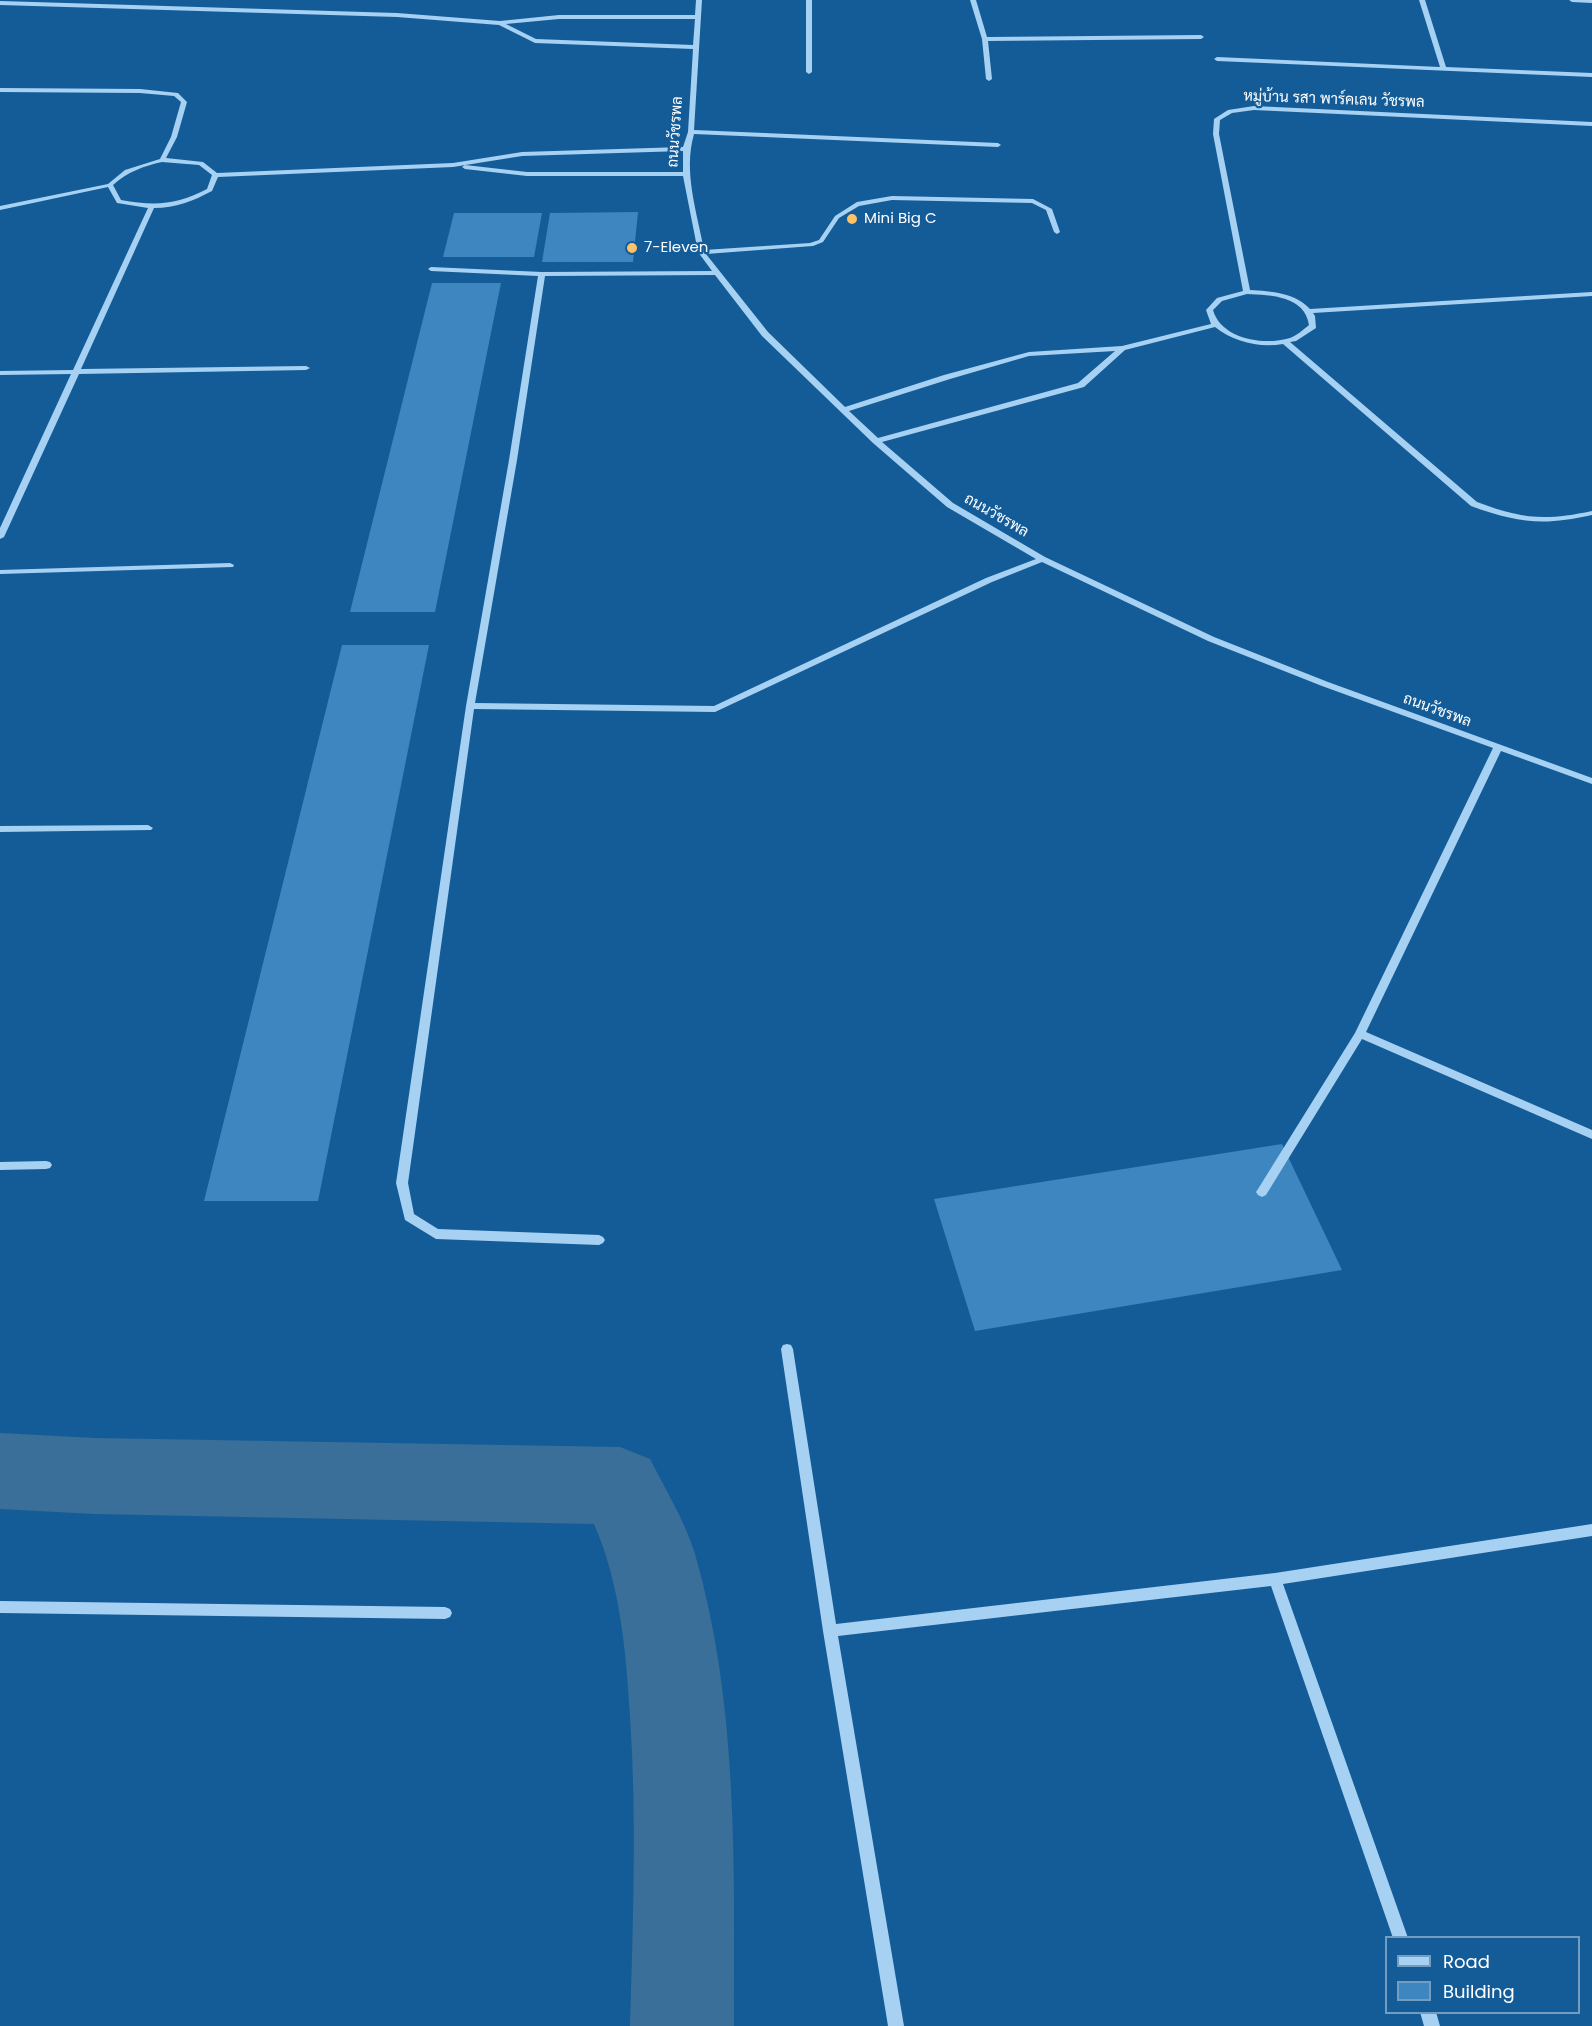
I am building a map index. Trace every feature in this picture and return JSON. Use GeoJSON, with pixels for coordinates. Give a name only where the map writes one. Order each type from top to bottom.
{"type":"FeatureCollection","features":[{"type":"Feature","properties":{"kind":"street","name":"ถนนวัชรพล"},"geometry":{"type":"LineString","coordinates":[[699,0],[691,132],[686,149],[686,174],[701,252],[765,334],[876,441],[950,505],[1042,559],[1211,639],[1325,684],[1592,781]]}},
{"type":"Feature","properties":{"kind":"street"},"geometry":{"type":"LineString","coordinates":[[808,0],[809,72]]}},
{"type":"Feature","properties":{"kind":"street"},"geometry":{"type":"LineString","coordinates":[[973,0],[985,39],[989,79]]}},
{"type":"Feature","properties":{"kind":"street"},"geometry":{"type":"LineString","coordinates":[[1422,0],[1444,69]]}},
{"type":"Feature","properties":{"kind":"street"},"geometry":{"type":"LineString","coordinates":[[1572,0],[1592,1]]}},
{"type":"Feature","properties":{"kind":"street"},"geometry":{"type":"LineString","coordinates":[[0,3],[295,11],[500,22],[559,17],[698,17]]}},
{"type":"Feature","properties":{"kind":"street"},"geometry":{"type":"LineString","coordinates":[[500,22],[535,41],[696,47]]}},
{"type":"Feature","properties":{"kind":"street"},"geometry":{"type":"LineString","coordinates":[[985,39],[1201,37]]}},
{"type":"Feature","properties":{"kind":"street"},"geometry":{"type":"LineString","coordinates":[[1217,58],[1592,75]]}},
{"type":"Feature","properties":{"kind":"street"},"geometry":{"type":"LineString","coordinates":[[0,90],[140,91],[176,94],[184,102],[174,137],[162,160]]}},
{"type":"Feature","properties":{"kind":"street","name":"หมู่บ้าน รสา พาร์คเลน วัชรพล"},"geometry":{"type":"LineString","coordinates":[[1247,292],[1216,134],[1217,119],[1230,111],[1254,108],[1592,124]]}},
{"type":"Feature","properties":{"kind":"street"},"geometry":{"type":"LineString","coordinates":[[691,132],[998,145]]}},
{"type":"Feature","properties":{"kind":"street"},"geometry":{"type":"LineString","coordinates":[[0,208],[110,184],[120,173],[139,165],[162,160],[201,164],[214,175],[453,165],[522,154],[686,149]]}},
{"type":"Feature","properties":{"kind":"street"},"geometry":{"type":"LineString","coordinates":[[453,165],[527,174],[686,174]]}},
{"type":"Feature","properties":{"kind":"street"},"geometry":{"type":"LineString","coordinates":[[110,184],[119,202],[151,208],[189,202],[210,190],[214,175]]}},
{"type":"Feature","properties":{"kind":"street"},"geometry":{"type":"LineString","coordinates":[[701,252],[811,245],[821,241],[837,217],[856,204],[892,198],[1033,201],[1049,209],[1057,232]]}},
{"type":"Feature","properties":{"kind":"street"},"geometry":{"type":"LineString","coordinates":[[0,537],[151,208]]}},
{"type":"Feature","properties":{"kind":"street"},"geometry":{"type":"LineString","coordinates":[[431,269],[542,274],[717,273]]}},
{"type":"Feature","properties":{"kind":"street"},"geometry":{"type":"LineString","coordinates":[[542,274],[513,460],[470,706],[402,1183],[409,1217],[436,1234],[599,1240]]}},
{"type":"Feature","properties":{"kind":"street"},"geometry":{"type":"LineString","coordinates":[[1247,292],[1276,294],[1295,301],[1309,310],[1313,318],[1313,326],[1307,333],[1285,342],[1269,343],[1244,340],[1223,332],[1214,325],[1209,317],[1209,310],[1213,303],[1222,298],[1247,292]]}},
{"type":"Feature","properties":{"kind":"street"},"geometry":{"type":"LineString","coordinates":[[1309,310],[1592,294]]}},
{"type":"Feature","properties":{"kind":"street"},"geometry":{"type":"LineString","coordinates":[[844,410],[1029,354],[1122,348],[1214,325]]}},
{"type":"Feature","properties":{"kind":"street"},"geometry":{"type":"LineString","coordinates":[[1285,342],[1474,504],[1510,518],[1547,522],[1592,513]]}},
{"type":"Feature","properties":{"kind":"street"},"geometry":{"type":"LineString","coordinates":[[876,441],[1081,385],[1122,348]]}},
{"type":"Feature","properties":{"kind":"street"},"geometry":{"type":"LineString","coordinates":[[0,374],[306,368]]}},
{"type":"Feature","properties":{"kind":"street"},"geometry":{"type":"LineString","coordinates":[[470,706],[715,708],[988,580],[1042,559]]}},
{"type":"Feature","properties":{"kind":"street"},"geometry":{"type":"LineString","coordinates":[[0,572],[230,565]]}},
{"type":"Feature","properties":{"kind":"street"},"geometry":{"type":"LineString","coordinates":[[1262,1192],[1360,1034],[1498,748]]}},
{"type":"Feature","properties":{"kind":"street"},"geometry":{"type":"LineString","coordinates":[[0,829],[148,828]]}},
{"type":"Feature","properties":{"kind":"street"},"geometry":{"type":"LineString","coordinates":[[1360,1034],[1592,1135]]}},
{"type":"Feature","properties":{"kind":"street"},"geometry":{"type":"LineString","coordinates":[[0,1166],[46,1166]]}},
{"type":"Feature","properties":{"kind":"street"},"geometry":{"type":"LineString","coordinates":[[787,1348],[830,1631],[896,2026]]}},
{"type":"Feature","properties":{"kind":"street"},"geometry":{"type":"LineString","coordinates":[[830,1631],[1275,1579],[1592,1530]]}},
{"type":"Feature","properties":{"kind":"street"},"geometry":{"type":"LineString","coordinates":[[1275,1579],[1400,1936]]}},
{"type":"Feature","properties":{"kind":"street"},"geometry":{"type":"LineString","coordinates":[[0,1607],[445,1613]]}},
{"type":"Feature","properties":{"kind":"building"},"geometry":{"type":"Polygon","coordinates":[[[638,212],[633,262],[542,262],[550,213],[638,212]]]}},
{"type":"Feature","properties":{"kind":"building"},"geometry":{"type":"Polygon","coordinates":[[[454,213],[542,213],[534,257],[443,257],[454,213]]]}},
{"type":"Feature","properties":{"kind":"building"},"geometry":{"type":"Polygon","coordinates":[[[432,283],[501,283],[435,612],[350,612],[432,283]]]}},
{"type":"Feature","properties":{"kind":"building"},"geometry":{"type":"Polygon","coordinates":[[[342,645],[429,645],[318,1201],[204,1201],[342,645]]]}},
{"type":"Feature","properties":{"kind":"building"},"geometry":{"type":"Polygon","coordinates":[[[1282,1144],[1342,1270],[975,1331],[934,1199],[1282,1144]]]}},
{"type":"Feature","properties":{"kind":"waterway"},"geometry":{"type":"LineString","coordinates":[[0,1471],[95,1476],[620,1486],[650,1552],[672,1654],[682,1777],[684,1892],[682,2026]]}},
{"type":"Feature","properties":{"kind":"place","name":"Mini Big C"},"geometry":{"type":"Point","coordinates":[852,219]}},
{"type":"Feature","properties":{"kind":"place","name":"7-Eleven"},"geometry":{"type":"Point","coordinates":[632,248]}}]}
